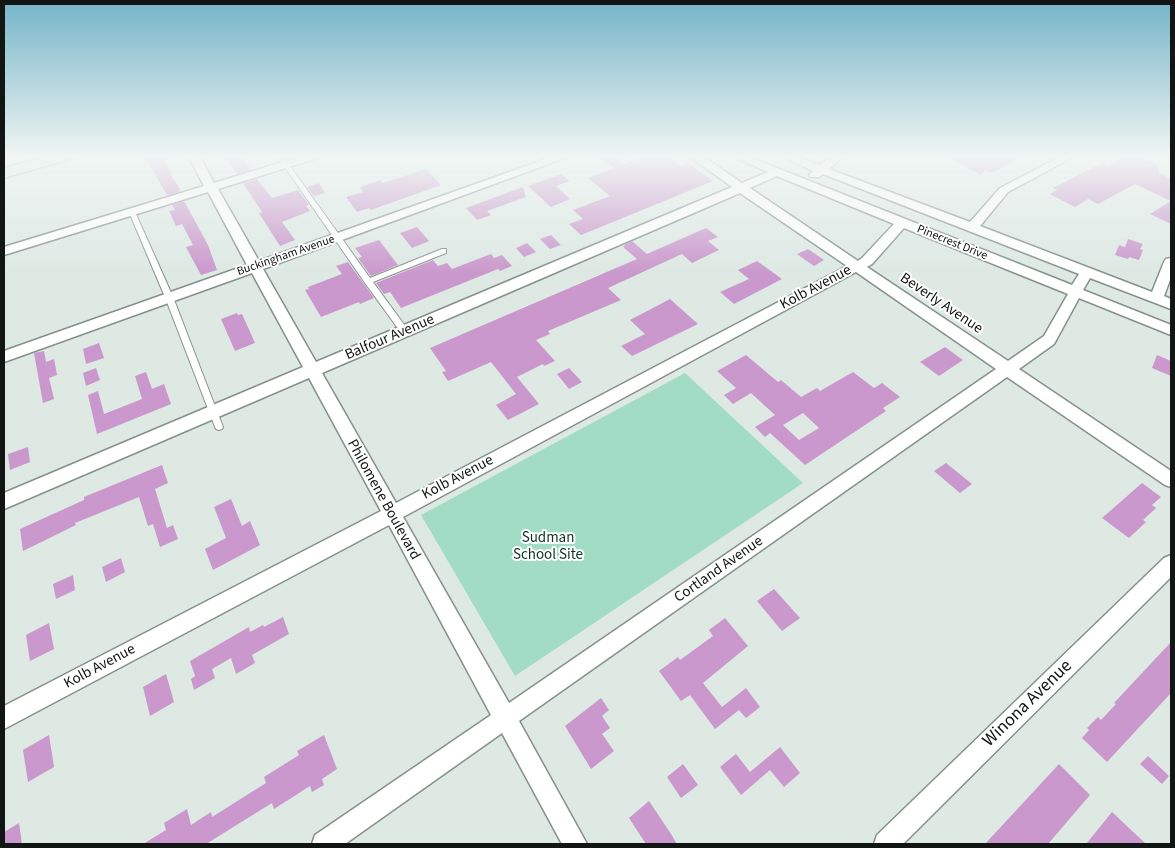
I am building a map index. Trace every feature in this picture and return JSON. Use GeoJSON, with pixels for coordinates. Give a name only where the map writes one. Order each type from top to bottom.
{"type":"FeatureCollection","features":[{"type":"Feature","properties":{"kind":"street"},"geometry":{"type":"LineString","coordinates":[[4,251],[189,195]]}},
{"type":"Feature","properties":{"kind":"street","name":"Philomene Boulevard"},"geometry":{"type":"LineString","coordinates":[[215,195],[575,844]]}},
{"type":"Feature","properties":{"kind":"street","name":"Buckingham Avenue"},"geometry":{"type":"LineString","coordinates":[[4,356],[459,195]]}},
{"type":"Feature","properties":{"kind":"street","name":"Balfour Avenue"},"geometry":{"type":"LineString","coordinates":[[4,502],[726,195]]}},
{"type":"Feature","properties":{"kind":"street","name":"Beverly Avenue"},"geometry":{"type":"LineString","coordinates":[[751,195],[1171,480]]}},
{"type":"Feature","properties":{"kind":"street","name":"Pinecrest Drive"},"geometry":{"type":"LineString","coordinates":[[830,195],[1171,330]]}},
{"type":"Feature","properties":{"kind":"street","name":"Pinecrest Drive"},"geometry":{"type":"LineString","coordinates":[[886,195],[1171,304]]}},
{"type":"Feature","properties":{"kind":"street"},"geometry":{"type":"LineString","coordinates":[[972,228],[1000,195]]}},
{"type":"Feature","properties":{"kind":"street","name":"Kolb Avenue"},"geometry":{"type":"LineString","coordinates":[[4,718],[857,267],[867,261],[901,223]]}},
{"type":"Feature","properties":{"kind":"street"},"geometry":{"type":"LineString","coordinates":[[1156,298],[1171,262]]}},
{"type":"Feature","properties":{"kind":"street","name":"Cortland Avenue"},"geometry":{"type":"LineString","coordinates":[[324,844],[1049,340],[1087,271]]}},
{"type":"Feature","properties":{"kind":"street","name":"Winona Avenue"},"geometry":{"type":"LineString","coordinates":[[886,844],[1171,564]]}},
{"type":"Feature","properties":{"kind":"lane"},"geometry":{"type":"LineString","coordinates":[[308,195],[405,332]]}},
{"type":"Feature","properties":{"kind":"lane"},"geometry":{"type":"LineString","coordinates":[[132,212],[169,297],[219,427]]}},
{"type":"Feature","properties":{"kind":"lane"},"geometry":{"type":"LineString","coordinates":[[368,281],[444,251]]}},
{"type":"Feature","properties":{"kind":"green space","name":"Sudman School Site"},"geometry":{"type":"Polygon","coordinates":[[[685,373],[803,483],[515,676],[421,515],[685,373]]]}},
{"type":"Feature","properties":{"kind":"building"},"geometry":{"type":"Polygon","coordinates":[[[251,195],[269,195],[272,198],[283,195],[301,195],[309,205],[306,206],[310,211],[282,222],[295,240],[280,246],[259,213],[262,212],[251,195]]]}},
{"type":"Feature","properties":{"kind":"building"},"geometry":{"type":"Polygon","coordinates":[[[354,195],[414,195],[371,210],[369,208],[357,212],[346,197],[354,195]]]}},
{"type":"Feature","properties":{"kind":"building"},"geometry":{"type":"Polygon","coordinates":[[[502,195],[525,195],[526,197],[487,211],[491,215],[477,220],[466,208],[502,195]]]}},
{"type":"Feature","properties":{"kind":"building"},"geometry":{"type":"Polygon","coordinates":[[[537,195],[565,195],[570,199],[551,207],[537,195]]]}},
{"type":"Feature","properties":{"kind":"building"},"geometry":{"type":"Polygon","coordinates":[[[608,195],[680,195],[581,235],[569,224],[583,219],[573,210],[610,196],[608,195]]]}},
{"type":"Feature","properties":{"kind":"building"},"geometry":{"type":"Polygon","coordinates":[[[1051,195],[1115,195],[1098,204],[1088,199],[1075,207],[1051,195]]]}},
{"type":"Feature","properties":{"kind":"building"},"geometry":{"type":"Polygon","coordinates":[[[1157,195],[1171,195],[1171,201],[1157,195]]]}},
{"type":"Feature","properties":{"kind":"building"},"geometry":{"type":"Polygon","coordinates":[[[184,201],[208,245],[217,270],[201,275],[186,247],[193,245],[182,224],[176,226],[169,211],[175,210],[172,205],[184,201]]]}},
{"type":"Feature","properties":{"kind":"building"},"geometry":{"type":"Polygon","coordinates":[[[1171,201],[1171,224],[1150,214],[1171,201]]]}},
{"type":"Feature","properties":{"kind":"building"},"geometry":{"type":"Polygon","coordinates":[[[417,227],[429,241],[412,248],[400,233],[417,227]]]}},
{"type":"Feature","properties":{"kind":"building"},"geometry":{"type":"Polygon","coordinates":[[[706,228],[718,237],[708,241],[719,250],[692,263],[682,254],[608,288],[621,300],[548,331],[550,334],[536,340],[555,361],[544,366],[543,364],[517,377],[539,404],[508,420],[496,405],[516,394],[491,362],[448,381],[442,372],[446,371],[430,348],[637,259],[623,247],[632,241],[647,254],[706,228]]]}},
{"type":"Feature","properties":{"kind":"building"},"geometry":{"type":"Polygon","coordinates":[[[551,235],[561,245],[550,249],[540,239],[551,235]]]}},
{"type":"Feature","properties":{"kind":"building"},"geometry":{"type":"Polygon","coordinates":[[[1128,239],[1143,244],[1140,249],[1143,250],[1139,260],[1115,255],[1119,245],[1125,247],[1128,239]]]}},
{"type":"Feature","properties":{"kind":"building"},"geometry":{"type":"Polygon","coordinates":[[[379,240],[398,265],[371,276],[358,258],[362,257],[355,248],[379,240]]]}},
{"type":"Feature","properties":{"kind":"building"},"geometry":{"type":"Polygon","coordinates":[[[527,243],[536,252],[524,257],[516,248],[527,243]]]}},
{"type":"Feature","properties":{"kind":"building"},"geometry":{"type":"Polygon","coordinates":[[[808,249],[824,260],[814,266],[797,254],[808,249]]]}},
{"type":"Feature","properties":{"kind":"building"},"geometry":{"type":"Polygon","coordinates":[[[491,254],[494,258],[502,255],[512,266],[500,271],[498,269],[401,308],[390,292],[384,294],[376,283],[433,260],[438,266],[447,263],[452,269],[491,254]]]}},
{"type":"Feature","properties":{"kind":"building"},"geometry":{"type":"Polygon","coordinates":[[[757,261],[782,279],[734,304],[720,292],[749,279],[738,270],[757,261]]]}},
{"type":"Feature","properties":{"kind":"building"},"geometry":{"type":"Polygon","coordinates":[[[348,262],[374,298],[321,317],[305,290],[309,289],[308,287],[342,274],[336,266],[348,262]]]}},
{"type":"Feature","properties":{"kind":"building"},"geometry":{"type":"Polygon","coordinates":[[[670,299],[698,324],[632,356],[621,346],[645,334],[630,320],[670,299]]]}},
{"type":"Feature","properties":{"kind":"building"},"geometry":{"type":"Polygon","coordinates":[[[237,313],[238,315],[242,314],[255,343],[235,351],[221,319],[237,313]]]}},
{"type":"Feature","properties":{"kind":"building"},"geometry":{"type":"Polygon","coordinates":[[[99,343],[104,358],[86,364],[83,349],[99,343]]]}},
{"type":"Feature","properties":{"kind":"building"},"geometry":{"type":"Polygon","coordinates":[[[945,347],[963,360],[939,376],[920,362],[945,347]]]}},
{"type":"Feature","properties":{"kind":"building"},"geometry":{"type":"Polygon","coordinates":[[[44,351],[46,362],[54,359],[57,375],[49,378],[54,399],[43,403],[34,353],[44,351]]]}},
{"type":"Feature","properties":{"kind":"building"},"geometry":{"type":"Polygon","coordinates":[[[746,355],[778,382],[781,380],[801,397],[817,388],[820,391],[853,372],[874,388],[882,383],[900,397],[883,408],[886,411],[805,465],[770,433],[765,437],[755,427],[775,415],[751,393],[733,404],[724,395],[736,388],[717,371],[746,355]],[[803,413],[783,425],[799,440],[819,428],[803,413]]]}},
{"type":"Feature","properties":{"kind":"building"},"geometry":{"type":"Polygon","coordinates":[[[1157,355],[1171,361],[1171,376],[1152,368],[1157,355]]]}},
{"type":"Feature","properties":{"kind":"building"},"geometry":{"type":"Polygon","coordinates":[[[96,368],[100,380],[86,386],[83,373],[96,368]]]}},
{"type":"Feature","properties":{"kind":"building"},"geometry":{"type":"Polygon","coordinates":[[[569,368],[582,382],[569,389],[557,374],[569,368]]]}},
{"type":"Feature","properties":{"kind":"building"},"geometry":{"type":"Polygon","coordinates":[[[146,372],[152,389],[164,384],[171,404],[97,434],[88,395],[98,391],[104,414],[142,399],[135,376],[146,372]]]}},
{"type":"Feature","properties":{"kind":"building"},"geometry":{"type":"Polygon","coordinates":[[[28,447],[30,462],[10,470],[8,454],[28,447]]]}},
{"type":"Feature","properties":{"kind":"building"},"geometry":{"type":"Polygon","coordinates":[[[946,463],[972,484],[960,493],[934,471],[946,463]]]}},
{"type":"Feature","properties":{"kind":"building"},"geometry":{"type":"Polygon","coordinates":[[[162,465],[168,483],[155,489],[167,528],[173,525],[178,539],[160,547],[153,524],[148,526],[139,497],[75,523],[76,525],[23,551],[20,529],[84,500],[84,497],[162,465]]]}},
{"type":"Feature","properties":{"kind":"building"},"geometry":{"type":"Polygon","coordinates":[[[1142,483],[1161,497],[1152,505],[1156,508],[1143,520],[1146,522],[1129,538],[1102,518],[1142,483]]]}},
{"type":"Feature","properties":{"kind":"building"},"geometry":{"type":"Polygon","coordinates":[[[231,499],[242,526],[250,521],[260,545],[213,570],[205,549],[226,538],[214,507],[231,499]]]}},
{"type":"Feature","properties":{"kind":"building"},"geometry":{"type":"Polygon","coordinates":[[[121,558],[125,572],[106,582],[102,567],[121,558]]]}},
{"type":"Feature","properties":{"kind":"building"},"geometry":{"type":"Polygon","coordinates":[[[73,575],[75,590],[56,599],[53,584],[73,575]]]}},
{"type":"Feature","properties":{"kind":"building"},"geometry":{"type":"Polygon","coordinates":[[[774,589],[800,618],[782,631],[757,601],[774,589]]]}},
{"type":"Feature","properties":{"kind":"building"},"geometry":{"type":"Polygon","coordinates":[[[283,617],[289,634],[252,655],[255,663],[236,674],[231,658],[212,669],[215,678],[194,690],[191,679],[195,676],[190,661],[249,627],[250,632],[283,617]]]}},
{"type":"Feature","properties":{"kind":"building"},"geometry":{"type":"Polygon","coordinates":[[[725,618],[748,646],[703,683],[722,707],[746,688],[760,707],[746,718],[739,710],[715,729],[690,695],[681,701],[659,671],[678,657],[680,660],[713,636],[709,630],[725,618]]]}},
{"type":"Feature","properties":{"kind":"building"},"geometry":{"type":"Polygon","coordinates":[[[49,623],[54,649],[30,661],[26,635],[49,623]]]}},
{"type":"Feature","properties":{"kind":"building"},"geometry":{"type":"Polygon","coordinates":[[[1171,642],[1171,693],[1107,762],[1082,738],[1089,730],[1087,728],[1098,717],[1101,720],[1116,704],[1114,703],[1171,642]]]}},
{"type":"Feature","properties":{"kind":"building"},"geometry":{"type":"Polygon","coordinates":[[[166,674],[174,702],[150,716],[143,687],[166,674]]]}},
{"type":"Feature","properties":{"kind":"building"},"geometry":{"type":"Polygon","coordinates":[[[601,698],[609,710],[602,716],[610,728],[602,734],[614,751],[591,769],[565,726],[601,698]]]}},
{"type":"Feature","properties":{"kind":"building"},"geometry":{"type":"Polygon","coordinates":[[[49,735],[54,767],[28,782],[23,750],[49,735]]]}},
{"type":"Feature","properties":{"kind":"building"},"geometry":{"type":"Polygon","coordinates":[[[324,735],[337,769],[322,779],[324,785],[312,792],[310,786],[274,809],[272,803],[206,844],[143,844],[166,830],[164,823],[187,809],[191,825],[211,812],[212,817],[266,783],[264,777],[299,755],[297,751],[324,735]]]}},
{"type":"Feature","properties":{"kind":"building"},"geometry":{"type":"Polygon","coordinates":[[[780,747],[800,773],[784,787],[770,770],[741,795],[720,767],[736,754],[750,772],[780,747]]]}},
{"type":"Feature","properties":{"kind":"building"},"geometry":{"type":"Polygon","coordinates":[[[1148,756],[1169,776],[1162,784],[1140,764],[1148,756]]]}},
{"type":"Feature","properties":{"kind":"building"},"geometry":{"type":"Polygon","coordinates":[[[683,764],[698,785],[681,798],[667,777],[683,764]]]}},
{"type":"Feature","properties":{"kind":"building"},"geometry":{"type":"Polygon","coordinates":[[[1059,764],[1090,795],[1048,844],[985,844],[1059,764]]]}},
{"type":"Feature","properties":{"kind":"building"},"geometry":{"type":"Polygon","coordinates":[[[649,801],[677,844],[646,844],[629,818],[649,801]]]}},
{"type":"Feature","properties":{"kind":"building"},"geometry":{"type":"Polygon","coordinates":[[[1112,812],[1146,844],[1086,844],[1112,812]]]}},
{"type":"Feature","properties":{"kind":"building"},"geometry":{"type":"Polygon","coordinates":[[[19,823],[22,844],[4,844],[4,832],[19,823]]]}}]}
